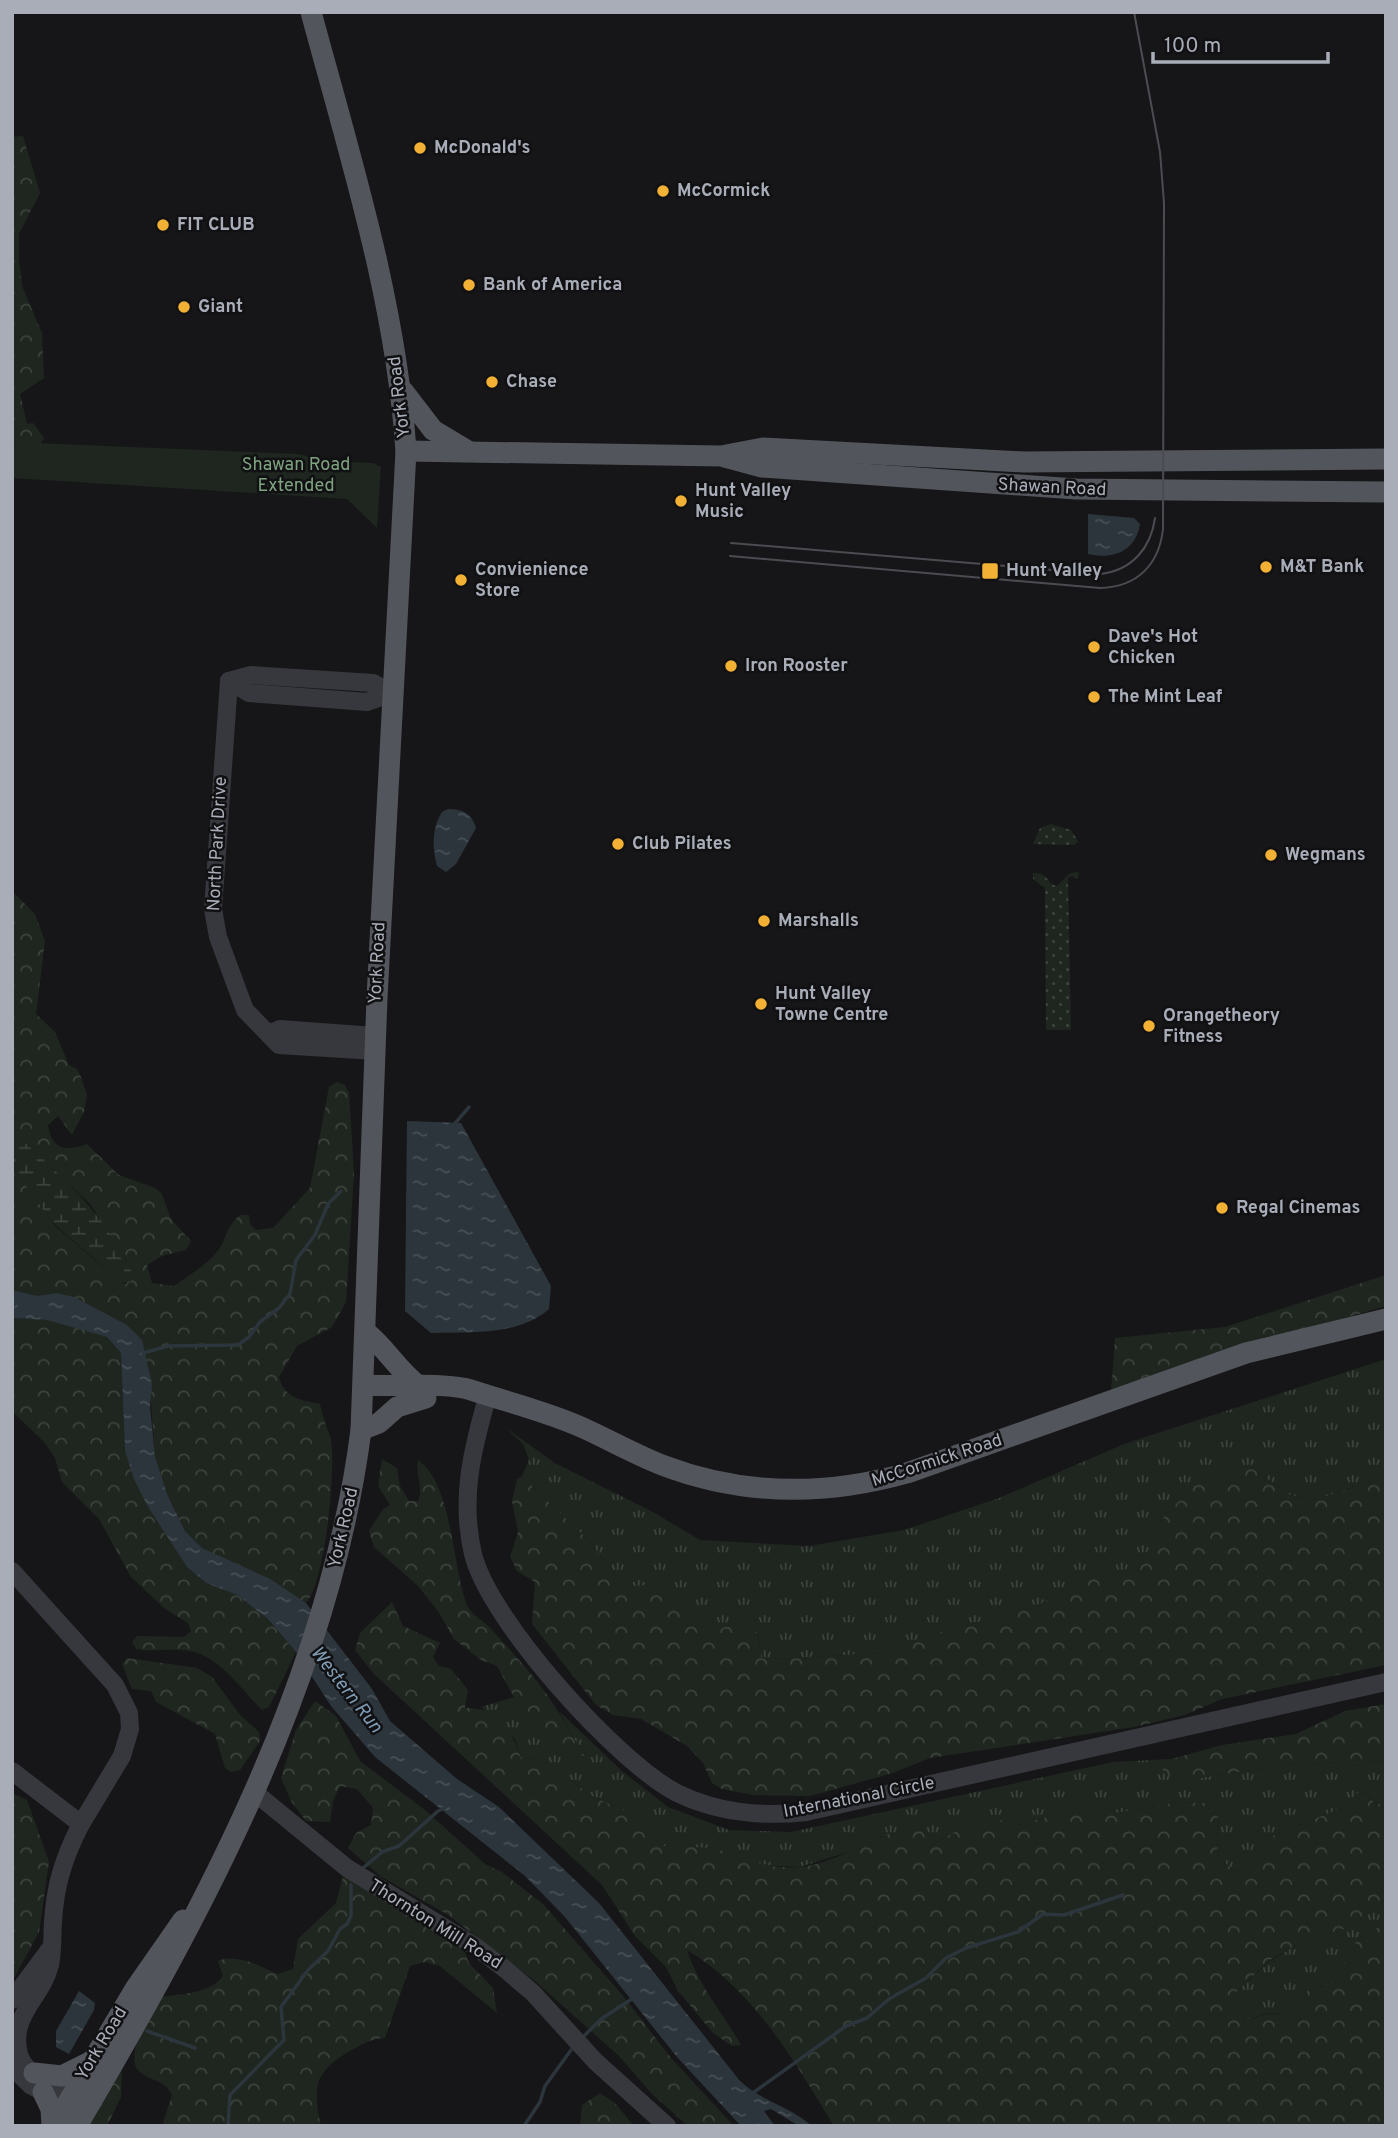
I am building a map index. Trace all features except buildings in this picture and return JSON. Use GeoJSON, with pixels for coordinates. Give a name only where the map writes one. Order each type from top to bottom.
{"type":"FeatureCollection","features":[{"type":"Feature","properties":{"kind":"main road","name":"York Road"},"geometry":{"type":"LineString","coordinates":[[77,2126],[178,1950],[254,1792],[324,1606],[346,1525],[361,1430],[367,1333],[375,1044],[406,451],[401,388],[374,249],[311,12]]}},
{"type":"Feature","properties":{"kind":"main road"},"geometry":{"type":"LineString","coordinates":[[401,388],[433,429],[470,452]]}},
{"type":"Feature","properties":{"kind":"main road","name":"Shawan Road"},"geometry":{"type":"LineString","coordinates":[[406,451],[721,456],[763,448],[966,460],[1386,459]]}},
{"type":"Feature","properties":{"kind":"main road","name":"Shawan Road"},"geometry":{"type":"LineString","coordinates":[[721,456],[762,467],[1163,493],[1386,492]]}},
{"type":"Feature","properties":{"kind":"main road"},"geometry":{"type":"LineString","coordinates":[[964,482],[966,460]]}},
{"type":"Feature","properties":{"kind":"main road","name":"McCormick Road"},"geometry":{"type":"LineString","coordinates":[[364,1391],[487,1398],[550,1414],[663,1466],[699,1477],[764,1489],[843,1488],[907,1473],[1246,1353],[1386,1319]]}},
{"type":"Feature","properties":{"kind":"main road"},"geometry":{"type":"LineString","coordinates":[[361,1430],[379,1423],[397,1408],[423,1393],[394,1365],[383,1346],[367,1333]]}},
{"type":"Feature","properties":{"kind":"main road","name":"York Road"},"geometry":{"type":"LineString","coordinates":[[53,2126],[156,1957],[202,1896]]}},
{"type":"Feature","properties":{"kind":"main road"},"geometry":{"type":"LineString","coordinates":[[65,2126],[68,2101],[88,2088],[131,2014],[151,1998]]}},
{"type":"Feature","properties":{"kind":"main road"},"geometry":{"type":"LineString","coordinates":[[53,2126],[51,2109],[38,2082],[68,2075],[94,2060]]}},
{"type":"Feature","properties":{"kind":"street","name":"North Park Drive"},"geometry":{"type":"LineString","coordinates":[[375,1044],[280,1029],[269,1034],[254,1023],[245,1010],[213,918],[229,681],[249,693],[367,702],[392,693]]}},
{"type":"Feature","properties":{"kind":"street","name":"International Circle"},"geometry":{"type":"LineString","coordinates":[[487,1398],[471,1456],[466,1502],[474,1557],[496,1607],[531,1653],[633,1764],[676,1792],[709,1806],[742,1814],[806,1812],[1386,1682]]}},
{"type":"Feature","properties":{"kind":"street"},"geometry":{"type":"LineString","coordinates":[[12,1572],[115,1685],[129,1713],[131,1729],[122,1756],[69,1848],[57,1882],[51,1962],[45,1979],[16,2023],[20,2056],[38,2082]]}},
{"type":"Feature","properties":{"kind":"street"},"geometry":{"type":"LineString","coordinates":[[12,1771],[82,1824]]}},
{"type":"Feature","properties":{"kind":"street","name":"Thornton Mill Road"},"geometry":{"type":"LineString","coordinates":[[254,1792],[347,1868],[476,1947],[505,1969],[533,1993],[595,2061],[667,2126]]}},
{"type":"Feature","properties":{"kind":"street"},"geometry":{"type":"LineString","coordinates":[[12,2000],[50,1949]]}},
{"type":"Feature","properties":{"kind":"street"},"geometry":{"type":"LineString","coordinates":[[12,2067],[30,2085],[38,2082],[56,2086],[68,2101]]}},
{"type":"Feature","properties":{"kind":"green space"},"geometry":{"type":"Polygon","coordinates":[[[23,136],[40,193],[19,234],[19,258],[22,286],[42,333],[44,378],[20,394],[27,424],[33,423],[44,438],[29,462],[12,466],[12,137],[23,136]]]}},
{"type":"Feature","properties":{"kind":"green space","name":"Shawan Road Extended"},"geometry":{"type":"Polygon","coordinates":[[[12,442],[298,454],[325,461],[373,463],[381,467],[377,528],[347,499],[12,478],[12,442]]]}},
{"type":"Feature","properties":{"kind":"green space"},"geometry":{"type":"Polygon","coordinates":[[[1051,824],[1071,830],[1078,841],[1075,845],[1033,844],[1040,828],[1051,824]]]}},
{"type":"Feature","properties":{"kind":"green space"},"geometry":{"type":"Polygon","coordinates":[[[1079,872],[1078,879],[1072,876],[1068,878],[1071,1030],[1046,1030],[1045,888],[1033,879],[1033,873],[1044,876],[1057,886],[1070,873],[1079,872]]]}},
{"type":"Feature","properties":{"kind":"green space"},"geometry":{"type":"Polygon","coordinates":[[[12,891],[35,914],[45,941],[36,1014],[55,1032],[69,1065],[77,1069],[87,1095],[84,1112],[72,1135],[58,1116],[48,1125],[53,1140],[66,1148],[87,1144],[119,1175],[155,1188],[162,1194],[171,1219],[191,1241],[186,1250],[162,1256],[147,1265],[152,1283],[174,1286],[210,1260],[240,1215],[249,1215],[250,1224],[256,1230],[273,1228],[310,1188],[329,1087],[337,1082],[345,1085],[349,1093],[354,1173],[346,1302],[332,1327],[297,1346],[279,1377],[289,1394],[320,1404],[331,1440],[332,1475],[328,1525],[319,1573],[306,1603],[202,1548],[185,1531],[167,1494],[155,1456],[148,1364],[56,1293],[37,1296],[12,1290],[12,1166],[55,1226],[122,1283],[127,1284],[127,1261],[91,1205],[19,1137],[12,1137],[12,891]]]}},
{"type":"Feature","properties":{"kind":"green space"},"geometry":{"type":"Polygon","coordinates":[[[12,1137],[19,1137],[84,1200],[123,1255],[133,1276],[131,1281],[122,1283],[53,1223],[12,1166],[12,1137]]]}},
{"type":"Feature","properties":{"kind":"green space"},"geometry":{"type":"Polygon","coordinates":[[[1386,1275],[1386,1306],[1205,1359],[1111,1391],[1115,1338],[1225,1327],[1386,1275]]]}},
{"type":"Feature","properties":{"kind":"green space"},"geometry":{"type":"Polygon","coordinates":[[[12,1318],[47,1320],[79,1328],[107,1337],[121,1353],[125,1451],[148,1507],[187,1567],[206,1583],[237,1595],[268,1619],[296,1652],[269,1707],[262,1710],[229,1675],[201,1654],[183,1650],[136,1649],[132,1642],[137,1636],[184,1637],[191,1631],[188,1623],[165,1609],[131,1577],[99,1519],[62,1482],[55,1458],[45,1443],[12,1411],[12,1318]]]}},
{"type":"Feature","properties":{"kind":"green space"},"geometry":{"type":"Polygon","coordinates":[[[1386,1359],[1386,1476],[1315,1500],[1290,1495],[1249,1466],[1196,1484],[1163,1518],[1141,1566],[1085,1579],[1040,1604],[1005,1616],[928,1635],[884,1653],[771,1659],[761,1657],[758,1633],[736,1623],[710,1633],[646,1585],[628,1587],[622,1584],[591,1543],[522,1476],[529,1460],[523,1444],[506,1428],[555,1463],[651,1511],[700,1540],[809,1546],[904,1530],[999,1498],[1124,1444],[1386,1359]]]}},
{"type":"Feature","properties":{"kind":"green space"},"geometry":{"type":"Polygon","coordinates":[[[382,1459],[397,1468],[400,1486],[409,1501],[418,1501],[420,1496],[418,1460],[430,1472],[445,1506],[462,1589],[469,1609],[535,1678],[585,1757],[562,1746],[544,1729],[514,1697],[497,1666],[481,1660],[454,1639],[438,1611],[418,1586],[374,1547],[369,1531],[383,1509],[390,1505],[378,1486],[382,1459]]]}},
{"type":"Feature","properties":{"kind":"green space"},"geometry":{"type":"Polygon","coordinates":[[[1249,1466],[1290,1495],[1315,1500],[1386,1476],[1386,1665],[1222,1699],[1185,1715],[1134,1727],[930,1758],[893,1773],[810,1796],[753,1795],[722,1789],[712,1783],[703,1763],[687,1746],[641,1719],[613,1715],[596,1705],[532,1624],[535,1582],[517,1571],[510,1557],[518,1532],[512,1501],[517,1479],[522,1476],[591,1543],[622,1584],[628,1587],[646,1585],[710,1633],[736,1623],[758,1633],[761,1657],[771,1659],[884,1653],[928,1635],[1005,1616],[1040,1604],[1085,1579],[1141,1566],[1163,1518],[1195,1484],[1249,1466]]]}},
{"type":"Feature","properties":{"kind":"green space"},"geometry":{"type":"Polygon","coordinates":[[[392,1602],[403,1626],[440,1643],[433,1657],[439,1666],[451,1669],[468,1690],[465,1708],[486,1711],[495,1716],[508,1729],[521,1758],[538,1759],[551,1765],[590,1795],[637,1817],[655,1831],[662,1846],[716,1849],[765,1864],[799,1867],[831,1859],[877,1838],[908,1829],[925,1829],[924,1844],[929,1847],[958,1830],[982,1823],[1004,1820],[1018,1825],[1081,1808],[1105,1808],[1118,1813],[1178,1802],[1204,1803],[1219,1818],[1217,1846],[1221,1859],[1243,1877],[1275,1834],[1343,1808],[1359,1792],[1366,1794],[1377,1805],[1386,1799],[1386,1899],[1350,1927],[1298,1944],[1270,1960],[1237,1991],[1234,1999],[1238,2013],[1250,2020],[1289,2012],[1295,2009],[1308,1990],[1337,1982],[1349,1953],[1359,1939],[1386,1925],[1386,2126],[834,2126],[771,2029],[733,1986],[687,1950],[704,1987],[741,2045],[732,2046],[713,2033],[678,1991],[666,1967],[635,1936],[602,1885],[374,1674],[355,1650],[360,1633],[392,1602]]]}},
{"type":"Feature","properties":{"kind":"green space"},"geometry":{"type":"Polygon","coordinates":[[[127,1658],[197,1668],[212,1677],[241,1716],[259,1732],[260,1741],[240,1770],[231,1772],[225,1768],[215,1734],[156,1702],[151,1691],[132,1689],[122,1664],[127,1658]]]}},
{"type":"Feature","properties":{"kind":"green space"},"geometry":{"type":"Polygon","coordinates":[[[514,1697],[562,1746],[584,1756],[559,1711],[622,1771],[668,1807],[729,1830],[791,1832],[1113,1762],[1171,1759],[1161,1772],[1192,1779],[1285,1765],[1386,1760],[1386,1799],[1378,1805],[1366,1794],[1359,1792],[1343,1808],[1275,1834],[1243,1877],[1221,1858],[1217,1847],[1219,1818],[1204,1803],[1178,1802],[1118,1813],[1105,1808],[1081,1808],[1018,1825],[1004,1820],[958,1830],[929,1847],[881,1836],[858,1849],[800,1867],[758,1865],[716,1849],[662,1846],[655,1831],[637,1817],[590,1795],[551,1765],[538,1759],[521,1758],[515,1739],[481,1707],[514,1697]]]}},
{"type":"Feature","properties":{"kind":"green space"},"geometry":{"type":"Polygon","coordinates":[[[315,1701],[336,1716],[360,1761],[425,1810],[485,1864],[502,1872],[544,1905],[624,1997],[671,2058],[734,2126],[688,2126],[652,2094],[619,2056],[536,1982],[448,1915],[380,1876],[348,1848],[356,1833],[371,1825],[373,1808],[357,1789],[340,1786],[333,1801],[330,1822],[306,1821],[291,1801],[281,1778],[296,1730],[315,1701]]]}},
{"type":"Feature","properties":{"kind":"green space"},"geometry":{"type":"Polygon","coordinates":[[[1386,1704],[1386,1760],[1285,1765],[1192,1779],[1160,1773],[1171,1759],[1222,1745],[1296,1734],[1345,1711],[1386,1704]]]}},
{"type":"Feature","properties":{"kind":"green space"},"geometry":{"type":"Polygon","coordinates":[[[12,1793],[27,1800],[49,1862],[39,1932],[12,1982],[12,1793]]]}},
{"type":"Feature","properties":{"kind":"green space"},"geometry":{"type":"Polygon","coordinates":[[[344,1872],[463,1948],[469,1963],[493,1988],[497,2013],[440,1966],[425,1962],[410,1966],[385,2038],[350,2051],[338,2058],[323,2073],[317,2090],[321,2126],[162,2126],[172,2095],[162,2084],[141,2073],[134,2057],[140,2035],[160,1997],[203,1990],[217,1982],[223,1976],[218,1961],[225,1959],[248,1961],[277,1974],[293,1969],[298,1939],[336,1903],[344,1872]]]}},
{"type":"Feature","properties":{"kind":"green space"},"geometry":{"type":"Polygon","coordinates":[[[1386,1899],[1386,1925],[1359,1939],[1349,1953],[1337,1982],[1308,1990],[1301,2002],[1289,2013],[1260,2015],[1250,2020],[1238,2013],[1233,1999],[1237,1991],[1270,1961],[1298,1944],[1350,1927],[1386,1899]]]}},
{"type":"Feature","properties":{"kind":"green space"},"geometry":{"type":"Polygon","coordinates":[[[122,2062],[121,2097],[107,2126],[84,2126],[122,2062]]]}},
{"type":"Feature","properties":{"kind":"green space"},"geometry":{"type":"Polygon","coordinates":[[[600,2093],[615,2103],[634,2126],[580,2126],[582,2105],[600,2093]]]}},
{"type":"Feature","properties":{"kind":"water"},"geometry":{"type":"Polygon","coordinates":[[[1088,514],[1134,518],[1140,524],[1138,533],[1134,541],[1122,551],[1106,556],[1088,554],[1088,514]]]}},
{"type":"Feature","properties":{"kind":"water"},"geometry":{"type":"Polygon","coordinates":[[[448,809],[466,813],[476,828],[456,864],[446,872],[437,866],[434,838],[436,824],[442,812],[448,809]]]}},
{"type":"Feature","properties":{"kind":"water"},"geometry":{"type":"Polygon","coordinates":[[[407,1121],[461,1123],[551,1286],[549,1309],[537,1318],[493,1331],[431,1333],[405,1311],[407,1121]]]}},
{"type":"Feature","properties":{"kind":"water","name":"Western Run"},"geometry":{"type":"Polygon","coordinates":[[[12,1290],[37,1296],[56,1293],[74,1297],[127,1325],[142,1340],[152,1384],[150,1407],[155,1456],[167,1494],[185,1531],[202,1548],[270,1579],[306,1603],[372,1689],[390,1721],[457,1779],[499,1807],[599,1903],[740,2081],[812,2126],[799,2126],[771,2109],[764,2111],[775,2126],[741,2126],[677,2057],[565,1917],[525,1876],[375,1757],[331,1706],[296,1652],[268,1619],[237,1595],[206,1583],[187,1567],[148,1507],[134,1479],[125,1451],[121,1353],[107,1337],[47,1320],[12,1318],[12,1290]]]}},
{"type":"Feature","properties":{"kind":"water"},"geometry":{"type":"Polygon","coordinates":[[[79,1991],[95,2003],[94,2010],[69,2054],[56,2047],[56,2031],[79,1991]]]}},
{"type":"Feature","properties":{"kind":"waterway"},"geometry":{"type":"LineString","coordinates":[[452,1127],[469,1107]]}},
{"type":"Feature","properties":{"kind":"waterway"},"geometry":{"type":"LineString","coordinates":[[143,1353],[168,1346],[238,1345],[249,1337],[260,1322],[279,1308],[290,1294],[296,1260],[315,1235],[328,1204],[341,1191]]}},
{"type":"Feature","properties":{"kind":"waterway"},"geometry":{"type":"LineString","coordinates":[[363,1868],[382,1852],[399,1846],[438,1811],[445,1808]]}},
{"type":"Feature","properties":{"kind":"waterway"},"geometry":{"type":"LineString","coordinates":[[228,2126],[230,2095],[284,2040],[281,2007],[308,1970],[328,1951],[340,1929],[347,1924],[351,1916],[351,1885]]}},
{"type":"Feature","properties":{"kind":"waterway"},"geometry":{"type":"LineString","coordinates":[[750,2095],[846,2026],[867,2018],[889,1999],[926,1978],[946,1958],[966,1948],[1018,1932],[1043,1914],[1064,1915],[1123,1895]]}},
{"type":"Feature","properties":{"kind":"waterway"},"geometry":{"type":"LineString","coordinates":[[584,2036],[601,2019],[635,1997]]}},
{"type":"Feature","properties":{"kind":"waterway"},"geometry":{"type":"LineString","coordinates":[[147,2031],[195,2048]]}},
{"type":"Feature","properties":{"kind":"waterway"},"geometry":{"type":"LineString","coordinates":[[524,2126],[540,2102],[545,2086],[571,2050]]}},
{"type":"Feature","properties":{"kind":"tram line"},"geometry":{"type":"LineString","coordinates":[[730,556],[1100,588],[1125,583],[1144,572],[1151,563],[1161,542],[1163,529],[1164,203],[1160,152],[1134,12]]}},
{"type":"Feature","properties":{"kind":"tram line"},"geometry":{"type":"LineString","coordinates":[[731,543],[1101,574],[1122,568],[1138,556],[1149,539],[1155,518]]}},
{"type":"Feature","properties":{"kind":"place","name":"McDonald's"},"geometry":{"type":"Point","coordinates":[420,148]}},
{"type":"Feature","properties":{"kind":"place","name":"McCormick"},"geometry":{"type":"Point","coordinates":[663,191]}},
{"type":"Feature","properties":{"kind":"place","name":"FIT CLUB"},"geometry":{"type":"Point","coordinates":[163,225]}},
{"type":"Feature","properties":{"kind":"place","name":"Bank of America"},"geometry":{"type":"Point","coordinates":[469,285]}},
{"type":"Feature","properties":{"kind":"place","name":"Giant"},"geometry":{"type":"Point","coordinates":[184,307]}},
{"type":"Feature","properties":{"kind":"place","name":"Chase"},"geometry":{"type":"Point","coordinates":[492,382]}},
{"type":"Feature","properties":{"kind":"place","name":"Hunt Valley Music"},"geometry":{"type":"Point","coordinates":[681,501]}},
{"type":"Feature","properties":{"kind":"place","name":"M&T Bank"},"geometry":{"type":"Point","coordinates":[1266,567]}},
{"type":"Feature","properties":{"kind":"place","name":"Hunt Valley"},"geometry":{"type":"Point","coordinates":[990,571]}},
{"type":"Feature","properties":{"kind":"place","name":"Convienience Store"},"geometry":{"type":"Point","coordinates":[461,580]}},
{"type":"Feature","properties":{"kind":"place","name":"Dave's Hot Chicken"},"geometry":{"type":"Point","coordinates":[1094,647]}},
{"type":"Feature","properties":{"kind":"place","name":"Iron Rooster"},"geometry":{"type":"Point","coordinates":[731,666]}},
{"type":"Feature","properties":{"kind":"place","name":"The Mint Leaf"},"geometry":{"type":"Point","coordinates":[1094,697]}},
{"type":"Feature","properties":{"kind":"place","name":"Club Pilates"},"geometry":{"type":"Point","coordinates":[618,844]}},
{"type":"Feature","properties":{"kind":"place","name":"Wegmans"},"geometry":{"type":"Point","coordinates":[1271,855]}},
{"type":"Feature","properties":{"kind":"place","name":"Marshalls"},"geometry":{"type":"Point","coordinates":[764,921]}},
{"type":"Feature","properties":{"kind":"place","name":"Hunt Valley Towne Centre"},"geometry":{"type":"Point","coordinates":[761,1004]}},
{"type":"Feature","properties":{"kind":"place","name":"Orangetheory Fitness"},"geometry":{"type":"Point","coordinates":[1149,1026]}},
{"type":"Feature","properties":{"kind":"place","name":"Regal Cinemas"},"geometry":{"type":"Point","coordinates":[1222,1208]}}]}
